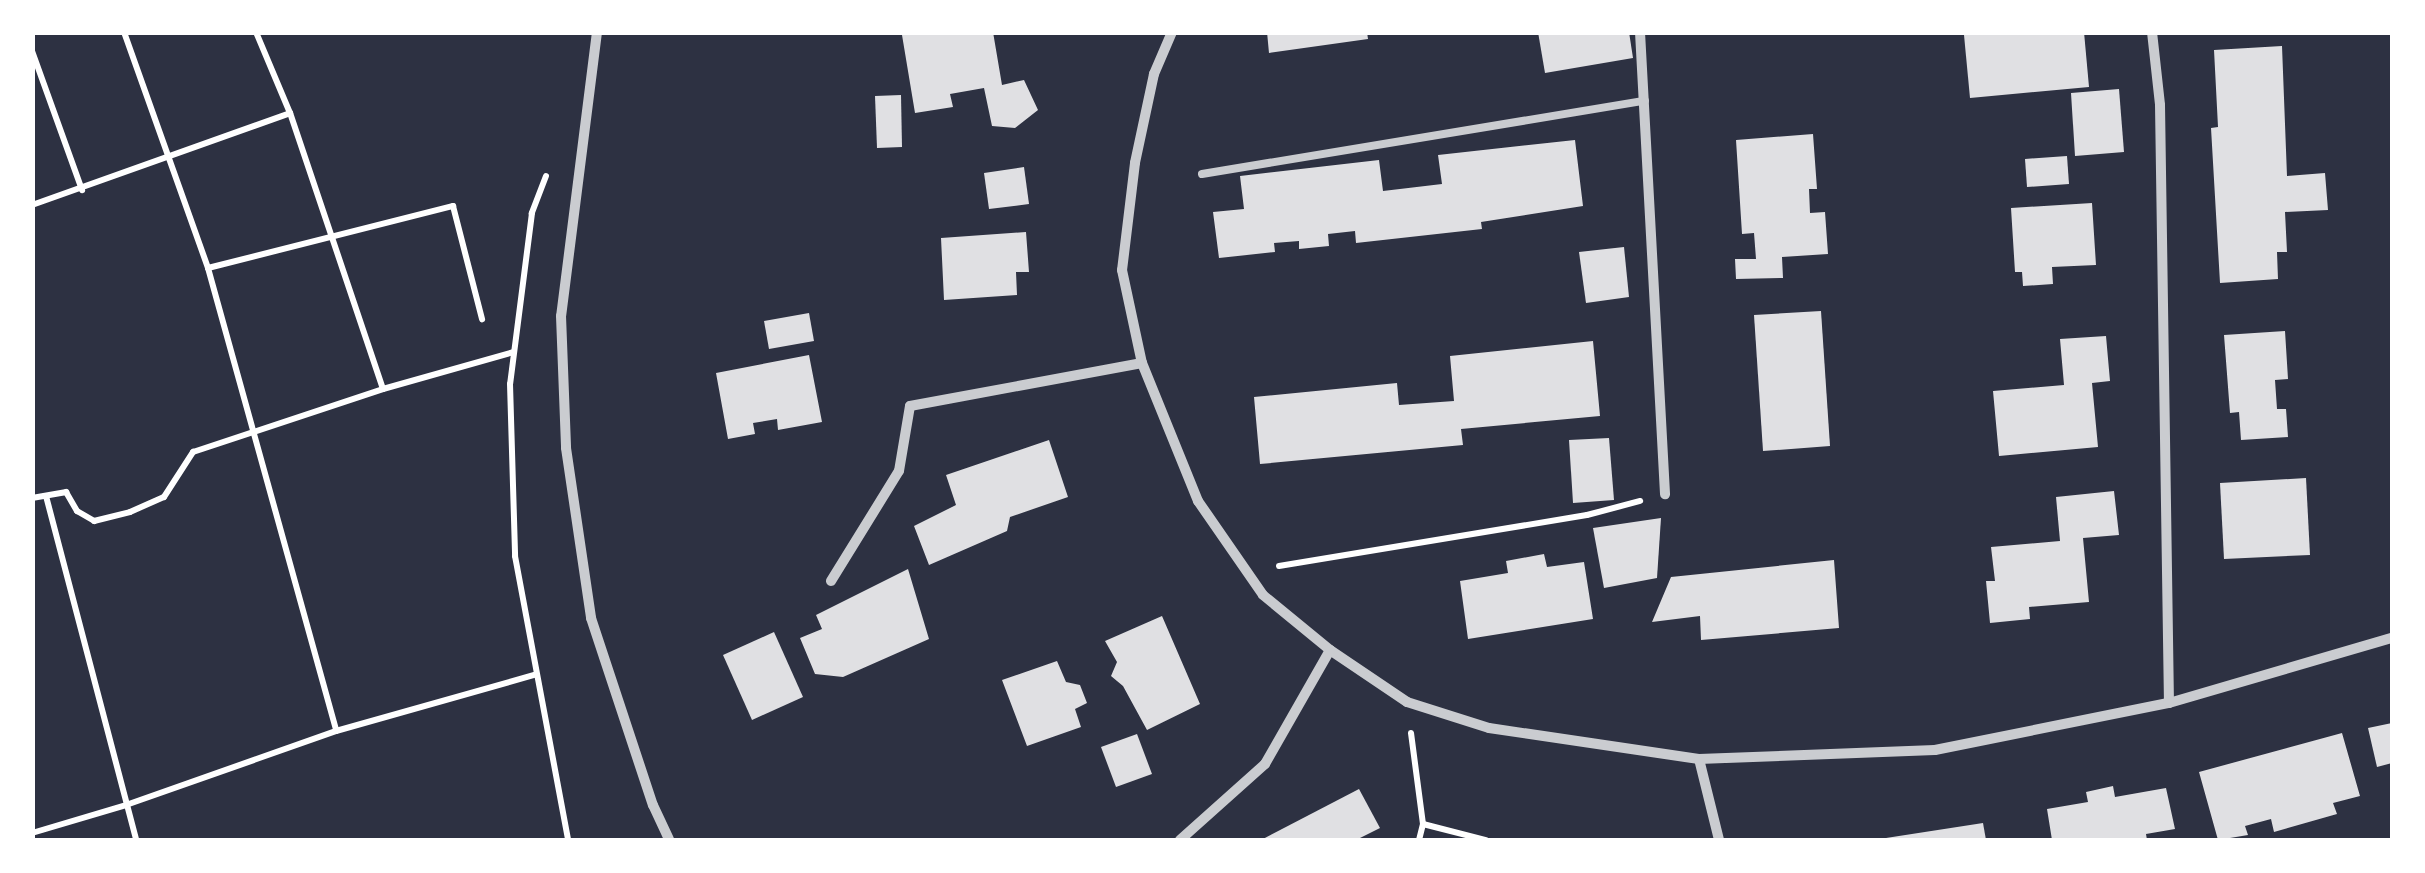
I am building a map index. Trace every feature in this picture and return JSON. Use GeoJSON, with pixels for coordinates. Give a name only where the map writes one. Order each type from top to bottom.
{"type":"FeatureCollection","features":[{"type":"Feature","properties":{"kind":"street"},"geometry":{"type":"LineString","coordinates":[[597,32],[561,316],[566,448],[592,618],[653,805],[669,840]]}},
{"type":"Feature","properties":{"kind":"street"},"geometry":{"type":"LineString","coordinates":[[1172,32],[1154,74],[1134,164],[1122,270],[1142,363],[1198,501],[1255,582],[1330,650],[1408,702],[1488,728],[1699,759],[1935,750],[2169,703],[2392,638]]}},
{"type":"Feature","properties":{"kind":"street"},"geometry":{"type":"LineString","coordinates":[[1640,32],[1666,494]]}},
{"type":"Feature","properties":{"kind":"street"},"geometry":{"type":"LineString","coordinates":[[2152,32],[2160,124],[2169,703]]}},
{"type":"Feature","properties":{"kind":"street"},"geometry":{"type":"LineString","coordinates":[[831,581],[899,471],[910,406],[1142,363]]}},
{"type":"Feature","properties":{"kind":"street"},"geometry":{"type":"LineString","coordinates":[[1180,840],[1264,764],[1330,650]]}},
{"type":"Feature","properties":{"kind":"street"},"geometry":{"type":"LineString","coordinates":[[1699,759],[1719,840]]}},
{"type":"Feature","properties":{"kind":"lane"},"geometry":{"type":"LineString","coordinates":[[1202,174],[1645,100]]}},
{"type":"Feature","properties":{"kind":"path"},"geometry":{"type":"LineString","coordinates":[[124,32],[172,157],[208,268],[336,731]]}},
{"type":"Feature","properties":{"kind":"path"},"geometry":{"type":"LineString","coordinates":[[256,32],[290,113],[383,388]]}},
{"type":"Feature","properties":{"kind":"path"},"geometry":{"type":"LineString","coordinates":[[32,51],[82,190]]}},
{"type":"Feature","properties":{"kind":"path"},"geometry":{"type":"LineString","coordinates":[[32,206],[290,113]]}},
{"type":"Feature","properties":{"kind":"path"},"geometry":{"type":"LineString","coordinates":[[208,268],[452,206],[482,319]]}},
{"type":"Feature","properties":{"kind":"path"},"geometry":{"type":"LineString","coordinates":[[32,498],[66,492],[76,512],[94,521],[130,512],[164,496],[193,452],[383,388],[514,352]]}},
{"type":"Feature","properties":{"kind":"path"},"geometry":{"type":"LineString","coordinates":[[1255,582],[1280,565],[1587,515],[1666,494]]}},
{"type":"Feature","properties":{"kind":"path"},"geometry":{"type":"LineString","coordinates":[[46,496],[136,840]]}},
{"type":"Feature","properties":{"kind":"path"},"geometry":{"type":"LineString","coordinates":[[32,833],[126,805],[336,731],[534,675]]}},
{"type":"Feature","properties":{"kind":"path"},"geometry":{"type":"LineString","coordinates":[[1408,702],[1423,824],[1419,840]]}},
{"type":"Feature","properties":{"kind":"path"},"geometry":{"type":"LineString","coordinates":[[1423,824],[1486,840]]}},
{"type":"Feature","properties":{"kind":"building"},"geometry":{"type":"Polygon","coordinates":[[[993,32],[1002,85],[1024,80],[1038,110],[1015,128],[992,126],[984,88],[950,94],[953,107],[915,113],[902,35],[993,32]]]}},
{"type":"Feature","properties":{"kind":"building"},"geometry":{"type":"Polygon","coordinates":[[[1267,32],[1367,32],[1368,39],[1269,53],[1267,32]]]}},
{"type":"Feature","properties":{"kind":"building"},"geometry":{"type":"Polygon","coordinates":[[[1538,32],[1629,32],[1633,58],[1545,73],[1538,32]]]}},
{"type":"Feature","properties":{"kind":"building"},"geometry":{"type":"Polygon","coordinates":[[[2084,32],[2089,87],[1970,98],[1964,35],[2084,32]]]}},
{"type":"Feature","properties":{"kind":"building"},"geometry":{"type":"Polygon","coordinates":[[[2282,46],[2287,176],[2325,173],[2328,210],[2285,212],[2287,252],[2277,252],[2278,279],[2220,283],[2211,128],[2218,127],[2214,50],[2282,46]]]}},
{"type":"Feature","properties":{"kind":"building"},"geometry":{"type":"Polygon","coordinates":[[[2119,89],[2124,152],[2075,156],[2071,93],[2119,89]]]}},
{"type":"Feature","properties":{"kind":"building"},"geometry":{"type":"Polygon","coordinates":[[[901,95],[902,147],[877,148],[875,96],[901,95]]]}},
{"type":"Feature","properties":{"kind":"building"},"geometry":{"type":"Polygon","coordinates":[[[1813,134],[1817,189],[1809,189],[1810,213],[1825,212],[1828,254],[1782,257],[1783,278],[1736,279],[1735,259],[1756,259],[1754,233],[1742,234],[1736,140],[1813,134]]]}},
{"type":"Feature","properties":{"kind":"building"},"geometry":{"type":"Polygon","coordinates":[[[1575,140],[1583,206],[1481,222],[1482,229],[1356,243],[1355,231],[1328,234],[1329,246],[1299,249],[1299,241],[1274,243],[1275,252],[1219,258],[1213,212],[1244,209],[1240,176],[1379,160],[1383,191],[1442,184],[1438,155],[1575,140]]]}},
{"type":"Feature","properties":{"kind":"building"},"geometry":{"type":"Polygon","coordinates":[[[2067,156],[2069,184],[2027,187],[2025,159],[2067,156]]]}},
{"type":"Feature","properties":{"kind":"building"},"geometry":{"type":"Polygon","coordinates":[[[1024,167],[1029,204],[989,209],[984,173],[1024,167]]]}},
{"type":"Feature","properties":{"kind":"building"},"geometry":{"type":"Polygon","coordinates":[[[2092,203],[2096,265],[2052,267],[2053,284],[2023,286],[2022,272],[2015,272],[2011,208],[2092,203]]]}},
{"type":"Feature","properties":{"kind":"building"},"geometry":{"type":"Polygon","coordinates":[[[1026,232],[1029,272],[1016,272],[1017,295],[944,300],[941,238],[1026,232]]]}},
{"type":"Feature","properties":{"kind":"building"},"geometry":{"type":"Polygon","coordinates":[[[1624,247],[1629,297],[1586,303],[1579,252],[1624,247]]]}},
{"type":"Feature","properties":{"kind":"building"},"geometry":{"type":"Polygon","coordinates":[[[1821,311],[1830,446],[1763,451],[1754,315],[1821,311]]]}},
{"type":"Feature","properties":{"kind":"building"},"geometry":{"type":"Polygon","coordinates":[[[809,313],[814,341],[769,349],[764,321],[809,313]]]}},
{"type":"Feature","properties":{"kind":"building"},"geometry":{"type":"Polygon","coordinates":[[[2285,331],[2288,379],[2275,380],[2277,409],[2286,409],[2288,437],[2241,440],[2239,412],[2230,413],[2224,335],[2285,331]]]}},
{"type":"Feature","properties":{"kind":"building"},"geometry":{"type":"Polygon","coordinates":[[[2106,336],[2110,381],[2092,383],[2098,447],[1999,456],[1993,391],[2064,385],[2060,339],[2106,336]]]}},
{"type":"Feature","properties":{"kind":"building"},"geometry":{"type":"Polygon","coordinates":[[[1593,341],[1600,416],[1461,429],[1463,445],[1260,464],[1254,397],[1397,383],[1399,405],[1454,401],[1450,356],[1593,341]]]}},
{"type":"Feature","properties":{"kind":"building"},"geometry":{"type":"Polygon","coordinates":[[[809,355],[822,422],[778,430],[777,419],[753,423],[755,434],[728,439],[716,373],[809,355]]]}},
{"type":"Feature","properties":{"kind":"building"},"geometry":{"type":"Polygon","coordinates":[[[1609,438],[1614,500],[1573,503],[1569,440],[1609,438]]]}},
{"type":"Feature","properties":{"kind":"building"},"geometry":{"type":"Polygon","coordinates":[[[1049,440],[1068,497],[1010,517],[1007,531],[929,565],[914,526],[956,505],[946,475],[1049,440]]]}},
{"type":"Feature","properties":{"kind":"building"},"geometry":{"type":"Polygon","coordinates":[[[2306,478],[2310,555],[2224,559],[2220,483],[2306,478]]]}},
{"type":"Feature","properties":{"kind":"building"},"geometry":{"type":"Polygon","coordinates":[[[2114,491],[2119,535],[2083,538],[2089,602],[2029,607],[2030,619],[1990,623],[1986,581],[1995,581],[1991,547],[2060,541],[2056,497],[2114,491]]]}},
{"type":"Feature","properties":{"kind":"building"},"geometry":{"type":"Polygon","coordinates":[[[1661,518],[1657,578],[1604,588],[1593,528],[1661,518]]]}},
{"type":"Feature","properties":{"kind":"building"},"geometry":{"type":"Polygon","coordinates":[[[1544,554],[1547,567],[1584,562],[1593,619],[1468,639],[1460,581],[1508,573],[1506,561],[1544,554]]]}},
{"type":"Feature","properties":{"kind":"building"},"geometry":{"type":"Polygon","coordinates":[[[1834,560],[1839,628],[1701,640],[1700,616],[1652,622],[1671,577],[1834,560]]]}},
{"type":"Feature","properties":{"kind":"building"},"geometry":{"type":"Polygon","coordinates":[[[908,569],[929,639],[843,677],[815,674],[800,638],[822,629],[816,615],[908,569]]]}},
{"type":"Feature","properties":{"kind":"building"},"geometry":{"type":"Polygon","coordinates":[[[1162,616],[1200,704],[1147,730],[1123,686],[1111,676],[1117,662],[1105,641],[1162,616]]]}},
{"type":"Feature","properties":{"kind":"building"},"geometry":{"type":"Polygon","coordinates":[[[774,632],[803,697],[752,720],[723,655],[774,632]]]}},
{"type":"Feature","properties":{"kind":"building"},"geometry":{"type":"Polygon","coordinates":[[[1057,661],[1066,682],[1080,685],[1087,703],[1075,709],[1081,727],[1027,746],[1002,680],[1057,661]]]}},
{"type":"Feature","properties":{"kind":"building"},"geometry":{"type":"Polygon","coordinates":[[[2392,723],[2392,763],[2377,767],[2368,728],[2392,723]]]}},
{"type":"Feature","properties":{"kind":"building"},"geometry":{"type":"Polygon","coordinates":[[[2342,733],[2360,796],[2333,803],[2337,814],[2274,832],[2271,819],[2245,826],[2248,835],[2218,840],[2199,772],[2342,733]]]}},
{"type":"Feature","properties":{"kind":"building"},"geometry":{"type":"Polygon","coordinates":[[[1137,734],[1152,774],[1116,787],[1101,747],[1137,734]]]}},
{"type":"Feature","properties":{"kind":"building"},"geometry":{"type":"Polygon","coordinates":[[[2113,786],[2115,797],[2166,788],[2175,829],[2146,834],[2147,840],[2052,840],[2047,809],[2088,802],[2086,792],[2113,786]]]}},
{"type":"Feature","properties":{"kind":"building"},"geometry":{"type":"Polygon","coordinates":[[[1359,789],[1380,828],[1356,840],[1261,840],[1359,789]]]}},
{"type":"Feature","properties":{"kind":"building"},"geometry":{"type":"Polygon","coordinates":[[[1983,823],[1986,840],[1886,840],[1886,838],[1983,823]]]}}]}
